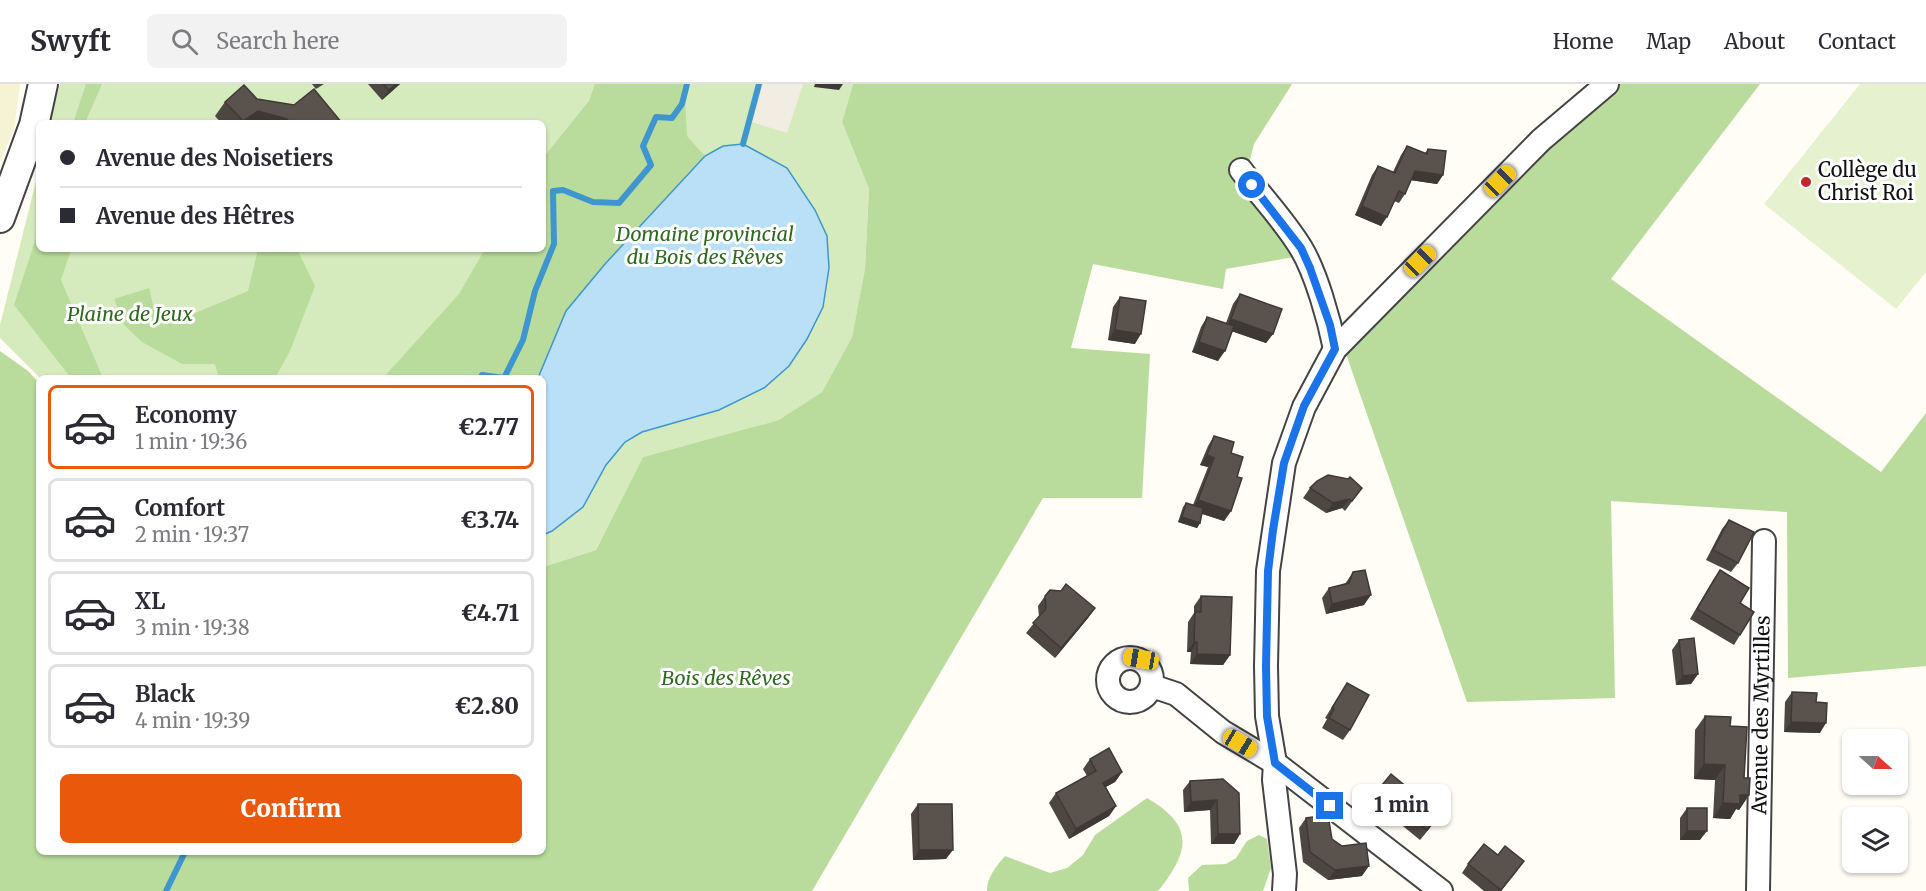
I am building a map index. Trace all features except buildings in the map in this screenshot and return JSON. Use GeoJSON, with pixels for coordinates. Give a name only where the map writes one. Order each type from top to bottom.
{"type":"FeatureCollection","features":[{"type":"Feature","properties":{"kind":"street"},"geometry":{"type":"LineString","coordinates":[[0,218],[34,125],[43,84]]}},
{"type":"Feature","properties":{"kind":"street"},"geometry":{"type":"LineString","coordinates":[[1284,891],[1285,874],[1274,780],[1275,763],[1267,716],[1268,571],[1284,463],[1304,406],[1335,349],[1541,140],[1607,84]]}},
{"type":"Feature","properties":{"kind":"street"},"geometry":{"type":"LineString","coordinates":[[1241,170],[1301,248],[1330,325],[1335,349]]}},
{"type":"Feature","properties":{"kind":"street","name":"Avenue des Myrtilles"},"geometry":{"type":"LineString","coordinates":[[1758,891],[1764,541]]}},
{"type":"Feature","properties":{"kind":"street"},"geometry":{"type":"LineString","coordinates":[[1152,686],[1176,694],[1223,732],[1275,763],[1441,891]]}},
{"type":"Feature","properties":{"kind":"shaded area"},"geometry":{"type":"Polygon","coordinates":[[[0,84],[20,84],[14,130],[0,161],[0,84]]]}},
{"type":"Feature","properties":{"kind":"shaded area"},"geometry":{"type":"Polygon","coordinates":[[[763,84],[803,84],[787,133],[752,122],[763,84]]]}},
{"type":"Feature","properties":{"kind":"green space","name":"Domaine provincial du Bois des Rêves"},"geometry":{"type":"Polygon","coordinates":[[[60,84],[853,84],[842,122],[869,189],[865,270],[852,337],[822,392],[780,420],[643,457],[596,550],[546,566],[546,375],[37,375],[0,338],[0,325],[36,181],[36,252],[546,252],[546,120],[51,120],[60,84]]]}},
{"type":"Feature","properties":{"kind":"green space"},"geometry":{"type":"Polygon","coordinates":[[[86,84],[102,84],[86,120],[74,120],[86,84]]]}},
{"type":"Feature","properties":{"kind":"green space"},"geometry":{"type":"Polygon","coordinates":[[[595,84],[684,84],[687,136],[705,156],[605,264],[566,311],[539,375],[386,375],[459,294],[483,252],[546,252],[546,154],[589,101],[595,84]]]}},
{"type":"Feature","properties":{"kind":"green space","name":"Bois des Rêves"},"geometry":{"type":"Polygon","coordinates":[[[853,84],[1292,84],[1254,144],[1248,167],[1311,254],[1226,269],[1223,289],[1093,264],[1071,348],[1150,354],[1142,498],[1043,498],[812,891],[0,891],[0,351],[28,371],[36,380],[36,855],[546,855],[546,566],[596,550],[643,457],[779,420],[822,392],[852,337],[865,269],[869,189],[842,122],[853,84]]]}},
{"type":"Feature","properties":{"kind":"green space"},"geometry":{"type":"Polygon","coordinates":[[[1589,84],[1760,84],[1611,279],[1881,472],[1926,413],[1926,666],[1788,678],[1787,512],[1611,501],[1615,698],[1467,702],[1345,351],[1532,134],[1589,84]]]}},
{"type":"Feature","properties":{"kind":"green space"},"geometry":{"type":"Polygon","coordinates":[[[1860,84],[1926,84],[1926,272],[1896,309],[1764,204],[1860,84]]]}},
{"type":"Feature","properties":{"kind":"green space"},"geometry":{"type":"Polygon","coordinates":[[[36,238],[36,252],[71,252],[61,280],[102,375],[69,375],[14,305],[36,238]]]}},
{"type":"Feature","properties":{"kind":"green space","name":"Plaine de Jeux"},"geometry":{"type":"Polygon","coordinates":[[[257,252],[298,252],[315,286],[290,351],[277,375],[218,375],[215,364],[182,364],[142,342],[125,326],[114,299],[149,288],[155,313],[178,320],[248,291],[257,252]]]}},
{"type":"Feature","properties":{"kind":"green space"},"geometry":{"type":"Polygon","coordinates":[[[1147,798],[1163,808],[1173,819],[1180,829],[1182,840],[1177,864],[1158,891],[987,891],[990,877],[1005,856],[1050,873],[1067,868],[1083,855],[1095,835],[1147,798]]]}},
{"type":"Feature","properties":{"kind":"green space"},"geometry":{"type":"Polygon","coordinates":[[[1259,835],[1267,839],[1271,868],[1263,891],[1189,891],[1188,878],[1202,865],[1226,864],[1236,858],[1247,841],[1259,835]]]}},
{"type":"Feature","properties":{"kind":"water"},"geometry":{"type":"Polygon","coordinates":[[[743,144],[787,168],[815,210],[827,236],[829,268],[823,307],[807,339],[789,366],[764,388],[719,410],[642,432],[625,442],[606,465],[583,507],[546,534],[546,375],[539,375],[566,311],[605,264],[705,156],[723,146],[743,144]]]}},
{"type":"Feature","properties":{"kind":"waterway"},"geometry":{"type":"LineString","coordinates":[[506,375],[523,340],[535,291],[554,244],[553,191],[563,190],[593,202],[619,203],[651,165],[643,146],[656,117],[672,118],[682,104],[687,84]]}},
{"type":"Feature","properties":{"kind":"waterway"},"geometry":{"type":"LineString","coordinates":[[743,144],[759,84]]}},
{"type":"Feature","properties":{"kind":"waterway"},"geometry":{"type":"LineString","coordinates":[[166,891],[184,855]]}},
{"type":"Feature","properties":{"kind":"place","name":"Collège du Christ Roi"},"geometry":{"type":"Point","coordinates":[1806,182]}},
{"type":"Feature","properties":{"kind":"route"},"geometry":{"type":"LineString","coordinates":[[1252,185],[1301,248],[1330,325],[1335,349],[1304,406],[1284,463],[1268,571],[1266,666],[1267,716],[1275,763],[1330,806]]}}]}
